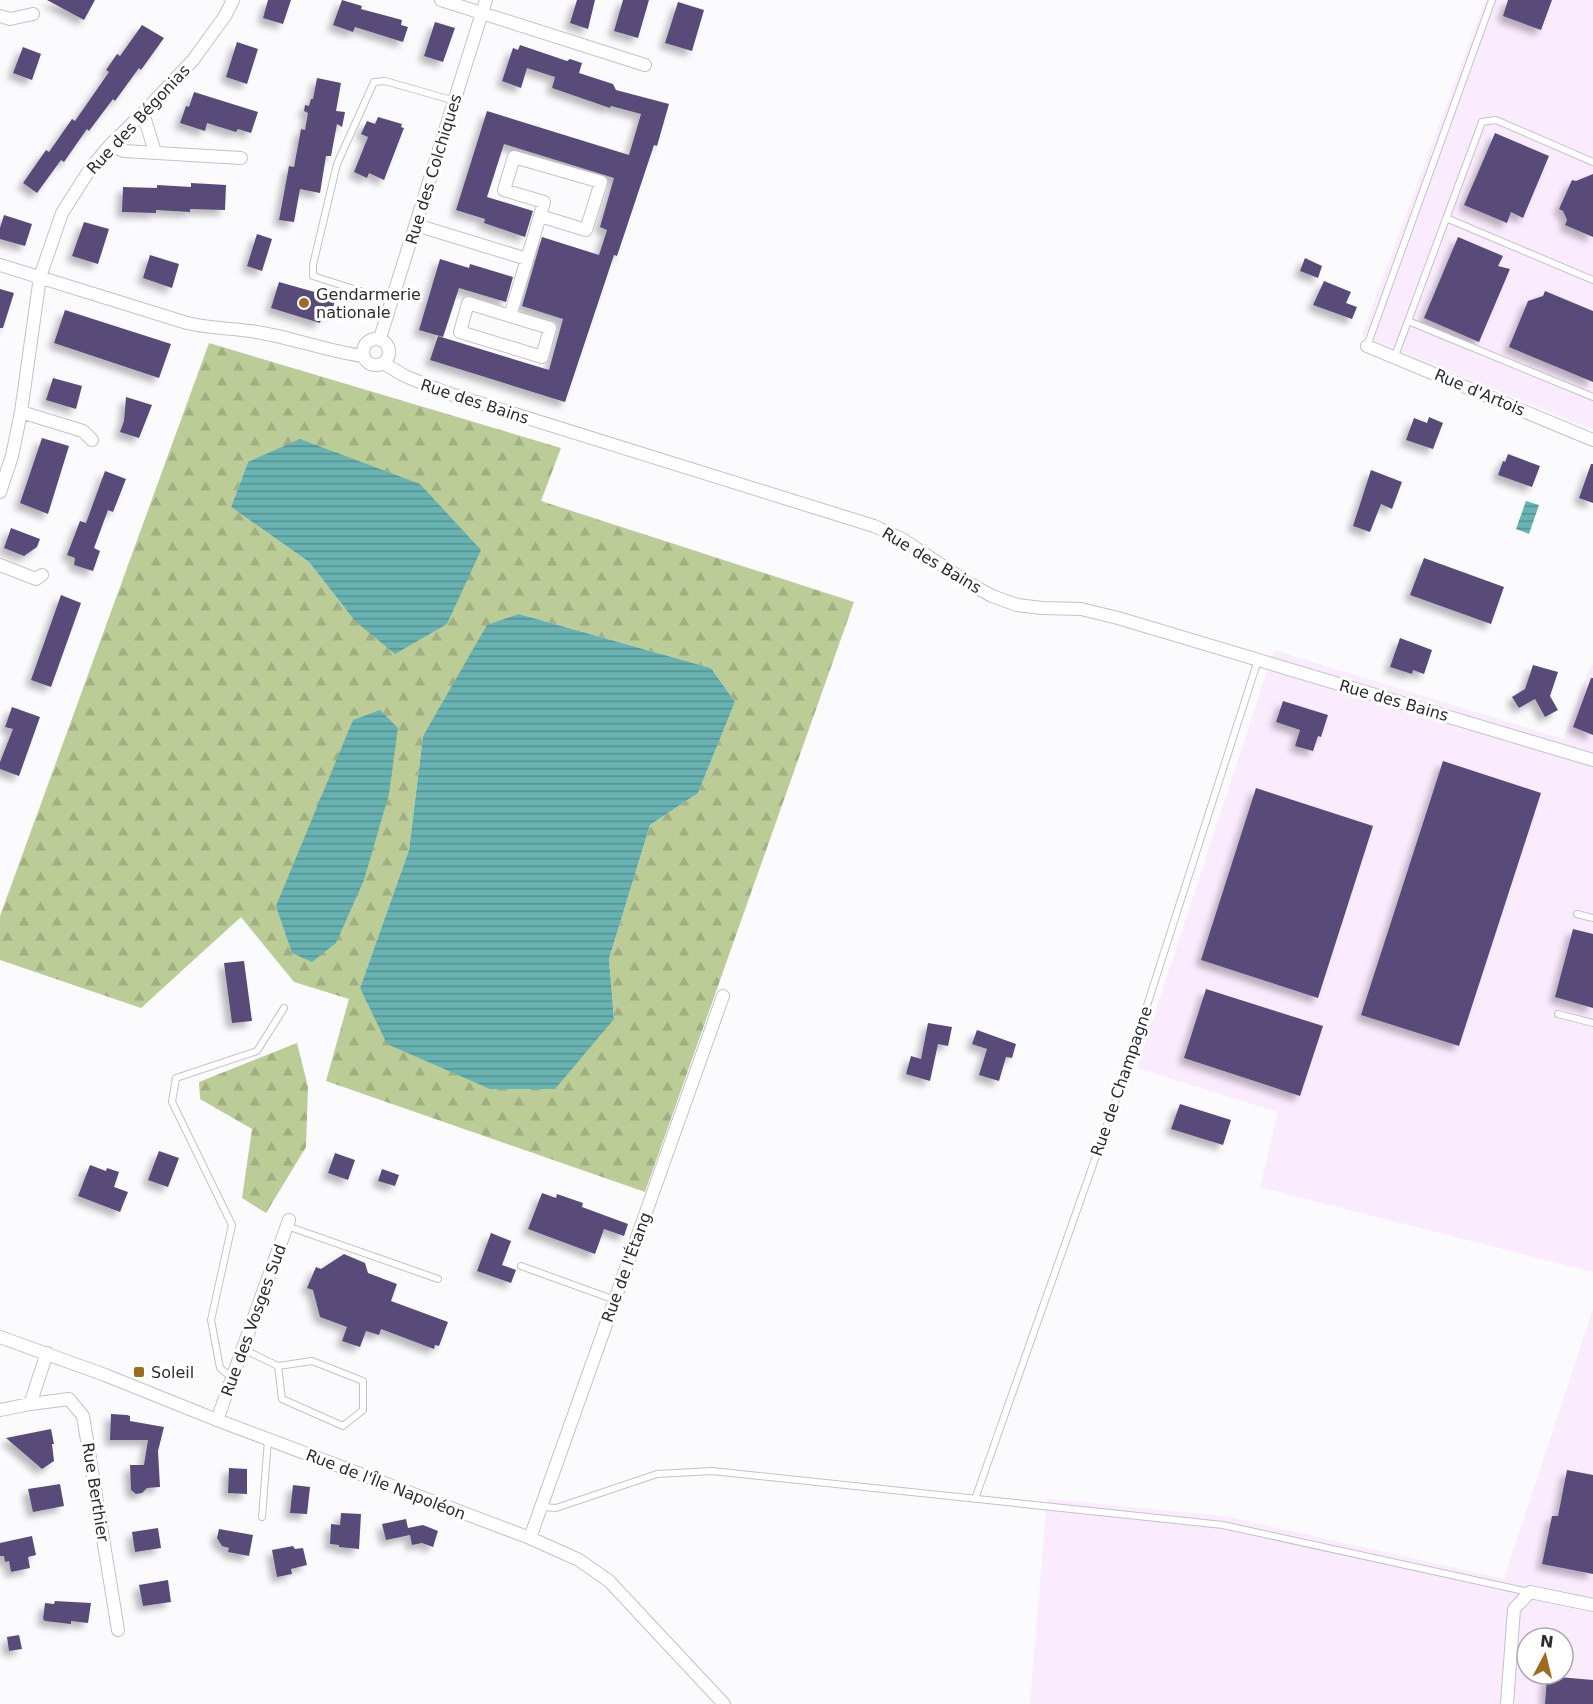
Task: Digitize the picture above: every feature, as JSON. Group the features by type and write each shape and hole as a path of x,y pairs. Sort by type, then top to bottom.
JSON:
{"street":[{"name":"Rue des Bégonias","path":"0,492 12,456 21,412 40,277 62,213 90,169 110,145 193,60 225,16 233,0"},
{"path":"441,0 645,65"},
{"name":"Rue des Colchiques","path":"380,338 486,0"},
{"path":"0,16 10,19 33,14"},
{"path":"143,113 155,152"},
{"path":"110,145 124,151 242,158"},
{"path":"510,316 544,202 504,190 514,156 601,182 586,230 540,216"},
{"path":"416,225 527,259"},
{"path":"0,265 187,323 263,333 334,352 363,356"},
{"path":"468,303 510,316 550,328 542,357 460,332 468,303"},
{"path":"380,338 388,347 389,353 383,363 369,364 363,356 363,350 368,342 380,338"},
{"name":"Rue d'Artois","path":"1367,346 1593,440"},
{"name":"Rue des Bains","path":"383,363 413,380 444,392 874,526 902,538 970,584 1000,599 1034,607 1081,609 1118,618 1593,760"},
{"path":"21,412 83,432 92,441"},
{"path":"0,565 36,579 42,575"},
{"name":"Rue de l'Étang","path":"530,1538 723,996"},
{"name":"Rue des Vosges Sud","path":"216,1420 288,1223"},
{"name":"Rue de l'Île Napoléon","path":"0,1337 530,1538 579,1560 609,1581 724,1704"},
{"path":"30,1404 47,1353"},
{"name":"Rue Berthier","path":"0,1410 69,1399 83,1416 118,1630"},
{"path":"1507,1704 1514,1609 1530,1592 1593,1605"}],"lane":[{"path":"1367,346 1492,0"},
{"path":"392,302 313,276 313,265 338,164 374,82 385,81 455,101"},
{"path":"1395,356 1482,122 1496,120 1593,162"},
{"path":"1446,218 1593,280"},
{"path":"1408,321 1593,398"},
{"name":"Rue de Champagne","path":"975,1499 1125,1074 1258,660"},
{"path":"1577,914 1593,918"},
{"path":"232,1378 220,1368 211,1320 232,1225 172,1101 176,1078 258,1050 284,1008"},
{"path":"1558,1014 1593,1023"},
{"path":"288,1223 438,1279"},
{"path":"521,1266 615,1300"},
{"path":"243,1348 278,1366 312,1361 363,1381 363,1410 343,1426 282,1400 278,1366"},
{"path":"262,1517 268,1439"},
{"path":"541,1507 556,1508 657,1474 712,1471 1223,1525 1530,1592"}],"shaded area":[{"path":"1485,0 1593,0 1593,430 1362,335"},
{"path":"1274,650 1563,739 1591,665 1593,665 1593,1272 1260,1187 1278,1112 1137,1068"},
{"path":"1593,1309 1593,1704 1030,1704 1047,1499 1225,1516 1504,1579"}],"green space":[{"path":"209,343 561,448 541,501 854,602 645,1192 326,1081 349,999 294,982 241,917 141,1008 0,960 0,916","holes":["248,462 355,621 309,562 231,507","519,614 711,668 735,702 698,793 650,825 609,959 614,1019 360,988 409,850 423,736"]},
{"path":"297,1043 308,1087 306,1147 266,1213 242,1198 252,1129 200,1099 199,1082"}],"water":[{"path":"300,439 420,484 481,550 447,624 395,654 355,621 309,562 231,507 248,462"},
{"path":"1526,501 1539,505 1529,534 1516,529"},
{"path":"519,614 711,668 735,702 698,793 650,825 609,959 614,1019 555,1089 490,1089 387,1044 360,988 409,850 423,736 487,625"},
{"path":"380,710 398,728 389,794 364,880 336,943 312,962 292,953 276,906 353,720"}],"building":[{"path":"47,0 95,0 84,20"},
{"path":"268,0 291,0 283,24 263,18"},
{"path":"342,0 362,6 361,9 402,20 401,25 408,27 403,42 355,27 353,32 333,25"},
{"path":"577,0 595,0 588,29 570,23"},
{"path":"623,0 649,0 638,38 614,31"},
{"path":"1508,0 1552,0 1541,30 1503,16"},
{"path":"678,2 704,10 692,51 665,43"},
{"path":"435,22 455,28 443,62 424,56"},
{"path":"142,25 164,38 141,70 139,68 89,131 87,129 64,162 61,160 37,193 23,183 72,119 75,121 109,72 106,70 117,54 120,56"},
{"path":"237,42 258,49 247,84 226,77"},
{"path":"520,45 567,61 570,59 582,63 579,73 613,84 616,90 669,104 657,146 654,145 617,256 614,255 565,402 430,360 438,336 549,370 563,319 522,306 542,237 599,255 607,230 600,227 614,178 504,144 487,197 533,211 525,237 484,223 485,219 456,210 487,111 629,155 641,114 611,106 610,108 552,88 555,77 527,68 521,88 502,81 513,48 518,50"},
{"path":"23,47 41,54 32,80 13,73"},
{"path":"317,78 341,83 336,111 345,112 342,127 337,124 331,156 326,156 320,193 300,189 294,222 279,220 289,166 294,167 301,129 305,130 308,113 304,111 305,105 309,106 313,99"},
{"path":"194,92 258,112 251,133 238,129 236,132 207,123 205,131 180,123"},
{"path":"378,117 402,124 401,127 404,128 384,180 369,173 367,178 354,172 368,137 361,134 367,121 375,124"},
{"path":"1495,133 1549,156 1523,218 1511,212 1507,223 1464,205"},
{"path":"1593,174 1593,237 1565,225 1567,220 1563,211 1559,209 1572,180 1576,181"},
{"path":"191,183 226,185 225,210 122,212 123,187 157,188 157,185 191,187"},
{"path":"4,215 32,224 25,246 0,239 0,228"},
{"path":"84,222 109,229 98,264 72,256"},
{"path":"257,234 272,239 262,271 247,266"},
{"path":"1458,237 1503,256 1498,266 1510,269 1479,342 1424,318"},
{"path":"150,255 179,264 172,288 143,278"},
{"path":"1305,258 1322,266 1318,278 1300,271"},
{"path":"440,259 469,268 470,264 513,277 506,302 459,288 443,337 419,330"},
{"path":"1324,281 1351,292 1346,303 1357,307 1352,319 1313,305"},
{"name":"Gendarmerie nationale","path":"279,282 336,298 331,314 323,312 320,323 271,308"},
{"path":"0,289 14,293 3,328 0,328"},
{"path":"1545,291 1593,311 1593,382 1509,347 1528,301 1543,296"},
{"path":"65,310 171,344 159,378 54,343"},
{"path":"53,378 82,386 76,409 46,400"},
{"path":"126,397 152,405 139,438 120,432 124,421"},
{"path":"1429,417 1443,423 1433,449 1406,440 1414,418 1427,423"},
{"path":"42,438 69,446 48,514 20,503"},
{"path":"1508,454 1540,466 1532,487 1498,475"},
{"path":"1591,464 1593,464 1593,503 1579,498"},
{"path":"1371,470 1402,482 1392,509 1381,504 1370,532 1353,526"},
{"path":"105,471 126,479 113,512 108,510 94,548 100,551 93,571 74,565 75,558 67,555 80,521 86,523"},
{"path":"11,528 40,539 37,547 24,556 4,548"},
{"path":"1424,558 1504,587 1491,624 1410,595"},
{"path":"61,595 81,603 51,687 31,680"},
{"path":"1400,638 1432,650 1424,674 1413,670 1412,674 1390,667"},
{"path":"1533,665 1558,672 1550,696 1558,710 1545,717 1535,699 1519,708 1512,697 1525,689"},
{"path":"1591,678 1593,678 1593,735 1573,727"},
{"path":"1283,701 1328,715 1321,737 1318,736 1313,751 1295,746 1300,730 1276,722"},
{"path":"12,707 40,717 19,776 0,769 0,762 13,729 5,727"},
{"path":"1443,761 1541,793 1459,1046 1361,1015"},
{"path":"1256,788 1373,826 1318,998 1201,960"},
{"path":"1573,929 1593,934 1593,1008 1555,997"},
{"path":"244,961 252,1021 232,1023 224,963"},
{"path":"1206,989 1323,1026 1300,1096 1184,1058"},
{"path":"928,1023 952,1027 948,1046 938,1044 930,1081 906,1074 911,1056 921,1059"},
{"path":"977,1030 1016,1044 1012,1058 1006,1057 999,1081 979,1075 987,1049 972,1044"},
{"path":"1180,1104 1231,1120 1223,1145 1171,1129"},
{"path":"159,1151 179,1158 168,1187 148,1180"},
{"path":"335,1153 355,1160 348,1180 328,1173"},
{"path":"90,1165 106,1171 107,1168 119,1172 114,1187 128,1192 120,1212 78,1196"},
{"path":"382,1169 399,1175 395,1186 378,1181"},
{"path":"542,1193 556,1198 557,1194 583,1203 582,1207 628,1224 624,1236 604,1229 595,1254 528,1229"},
{"path":"491,1233 511,1241 502,1265 516,1270 511,1283 477,1271"},
{"path":"344,1254 365,1263 368,1273 397,1284 391,1301 448,1322 439,1346 435,1345 434,1349 381,1329 379,1335 366,1331 360,1347 342,1341 347,1327 320,1317 313,1290 307,1288 316,1267 321,1269"},
{"path":"111,1414 127,1415 130,1416 130,1421 164,1427 158,1451 160,1487 147,1488 142,1493 136,1494 131,1490 130,1465 144,1465 148,1440 110,1440"},
{"path":"51,1429 54,1461 42,1469 6,1438"},
{"path":"229,1468 247,1469 247,1494 228,1493"},
{"path":"1567,1470 1593,1475 1593,1574 1542,1564 1552,1516 1558,1516"},
{"path":"60,1484 64,1506 33,1512 28,1489"},
{"path":"293,1485 310,1487 307,1514 290,1513"},
{"path":"341,1513 361,1514 359,1549 330,1544 331,1524 340,1525"},
{"path":"406,1519 408,1528 423,1525 438,1531 433,1547 422,1543 412,1545 410,1535 386,1540 382,1524"},
{"path":"158,1528 161,1548 135,1552 132,1532"},
{"path":"219,1529 253,1535 249,1556 228,1552 229,1548 222,1546 217,1538"},
{"path":"32,1536 36,1555 28,1557 30,1568 11,1572 9,1561 5,1562 4,1556 0,1556 0,1543"},
{"path":"293,1546 295,1549 303,1548 307,1565 291,1569 292,1574 277,1577 272,1550"},
{"path":"168,1580 171,1602 143,1606 139,1585"},
{"path":"55,1601 91,1603 88,1623 45,1621 43,1619 45,1603 54,1604"},
{"path":"19,1635 22,1649 9,1651 7,1637"},
{"path":"1575,1678 1593,1680 1593,1704 1545,1704 1546,1686 1575,1686"}],"place":[{"name":"Gendarmerie nationale","path":"304,303"},
{"name":"Soleil","path":"139,1372"}]}
